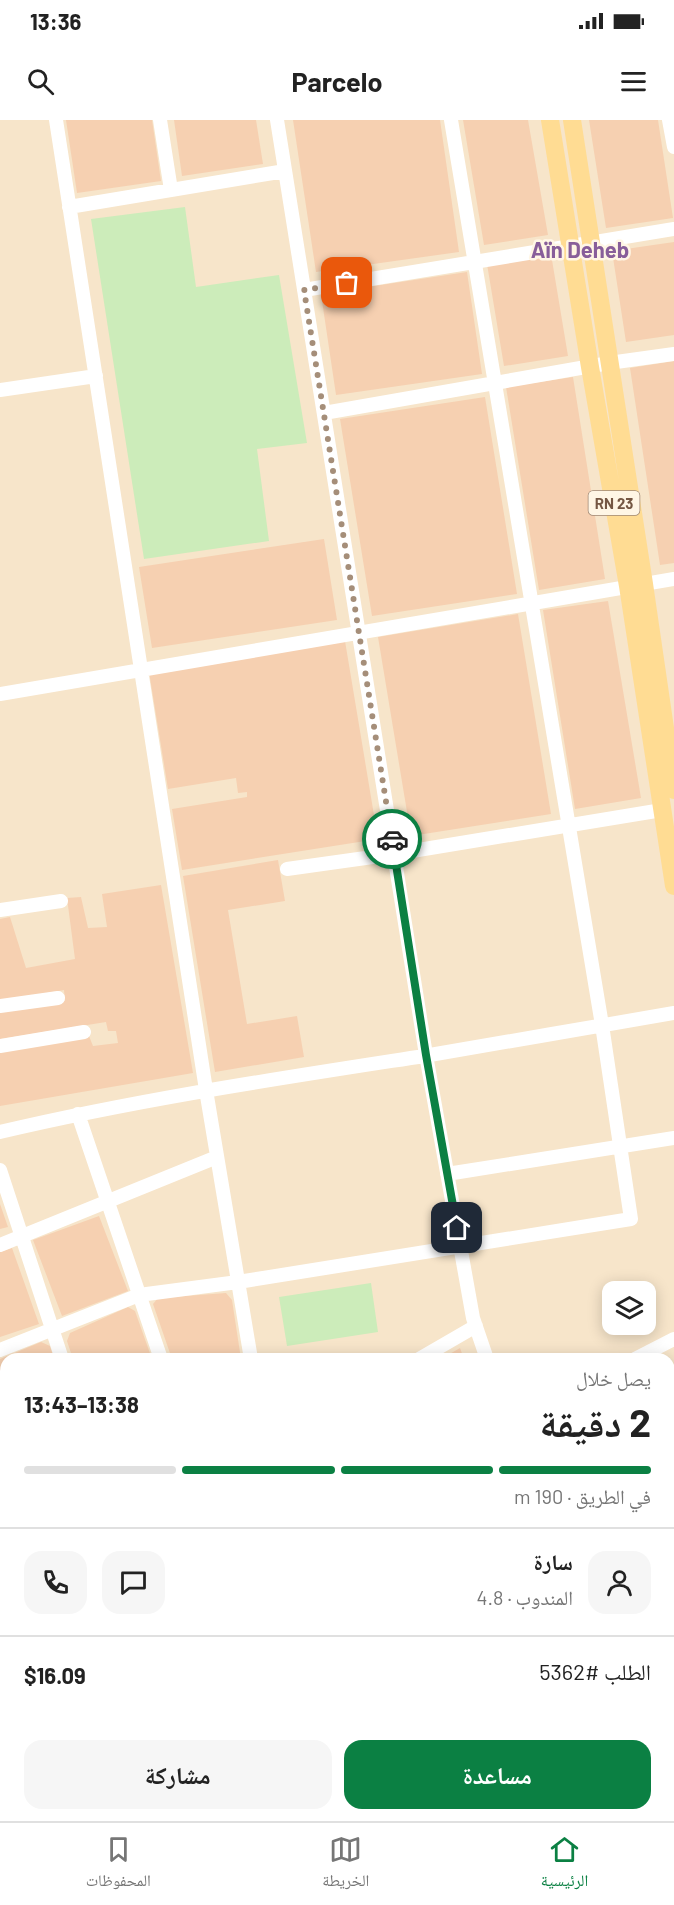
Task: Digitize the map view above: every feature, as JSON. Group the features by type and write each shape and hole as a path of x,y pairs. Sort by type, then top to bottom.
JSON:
{"main road":[{"name":"RN 23","path":"550,120 590,367 636,585 674,790"},
{"name":"RN 23","path":"572,120 609,363 662,810 674,886"}],"street":[{"path":"56,120 206,1090 249,1353"},
{"path":"160,120 171,190"},
{"path":"277,120 426,1055 476,1326 486,1353"},
{"path":"0,1350 139,1295 238,1282 631,1219 602,1025 451,120"},
{"path":"669,120 674,147"},
{"path":"69,207 285,171"},
{"path":"304,290 674,229"},
{"path":"324,414 609,363 674,354"},
{"path":"0,390 96,376"},
{"path":"0,694 674,579"},
{"path":"287,869 394,854 662,810"},
{"path":"0,910 61,901"},
{"path":"0,1006 57,998"},
{"path":"0,1132 78,1114 206,1090 674,1013"},
{"path":"0,1046 84,1032"},
{"path":"78,1114 159,1353"},
{"path":"447,1174 674,1138"},
{"path":"0,1245 217,1157"},
{"path":"0,1170 60,1353"},
{"path":"429,1353 476,1326"},
{"path":"647,1353 674,1339"}],"shaded area":[{"path":"0,120 674,120 674,1353 0,1353"}],"green space":[{"path":"185,207 196,287 279,275 307,443 257,449 269,541 144,559 91,219"},
{"path":"371,1283 378,1332 287,1346 279,1297"}],"building":[{"path":"66,120 152,120 161,181 77,193"},
{"path":"174,120 256,120 263,164 182,176"},
{"path":"293,120 440,120 459,252 316,272"},
{"path":"463,120 528,120 548,235 484,245"},
{"path":"589,120 658,120 673,218 606,228"},
{"path":"674,242 674,335 626,342 612,251"},
{"path":"551,254 568,356 504,366 487,264"},
{"path":"467,272 482,374 336,395 321,294"},
{"path":"674,361 674,563 660,565 630,368"},
{"path":"573,377 605,579 539,590 506,387"},
{"path":"485,397 517,594 372,616 340,419"},
{"path":"324,539 337,620 152,648 139,567"},
{"path":"608,601 641,798 575,809 543,610"},
{"path":"518,614 551,814 411,836 378,637"},
{"path":"345,641 378,839 182,870 172,809 247,797 247,792 238,793 236,778 168,789 149,672"},
{"path":"278,860 285,901 228,910 247,1024 297,1016 304,1057 215,1072 183,876"},
{"path":"161,885 193,1073 0,1106 0,1051 89,1036 93,1046 118,1043 116,1031 108,1031 106,1022 0,1039 0,1012 65,1001 64,990 0,1001 0,919 10,917 26,968 75,959 67,898 81,897 88,928 107,927 102,894"},
{"path":"0,1204 8,1227 0,1229"},
{"path":"99,1216 128,1291 62,1316 33,1240"},
{"path":"12,1248 39,1324 0,1337 0,1252"},
{"path":"226,1293 232,1300 240,1353 170,1353 153,1304 158,1298"},
{"path":"128,1307 135,1311 150,1353 71,1353 67,1341 70,1333"},
{"path":"41,1342 50,1346 52,1353 14,1353"},
{"path":"460,1348 462,1353 451,1353"}],"way so far":[{"path":"347,283 304,290 392,839"}],"district":[{"name":"Aïn Deheb","path":"580,249"}],"route":[{"path":"392,839 426,1055 457,1228"}]}
